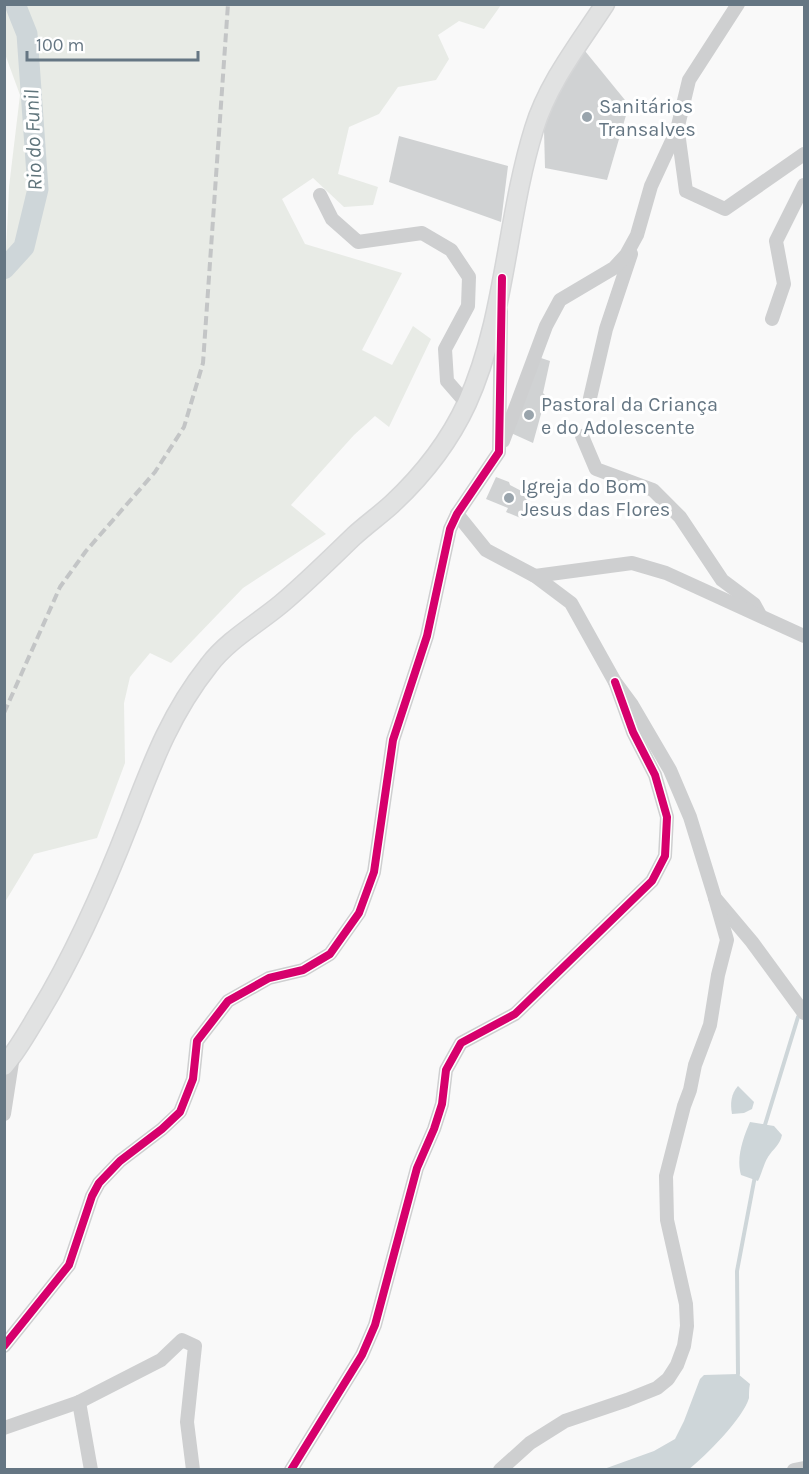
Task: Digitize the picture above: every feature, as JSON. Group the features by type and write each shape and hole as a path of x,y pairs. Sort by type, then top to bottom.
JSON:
{"main road":[{"path":"9,1061 52,992 83,934 157,748 194,686 215,658 232,642 292,595 358,532 393,503 446,441 467,404 485,353 524,165 535,126 563,67 605,4"}],"street":[{"path":"590,398 606,329 651,186 677,130 688,80 738,4"},
{"path":"677,130 686,191 725,209 804,154"},
{"path":"772,319 784,284 776,241 804,185"},
{"path":"320,195 332,219 358,242 422,233 451,250 469,277 468,306 445,349 447,381 467,404"},
{"path":"4,1346 69,1265 92,1196 99,1183 120,1161 180,1112 193,1079 197,1041 228,1001 269,978 303,970 330,954 359,913 374,873 393,740 427,636 450,529 457,514 500,452 546,326 560,300 614,268 626,255 637,235"},
{"path":"500,452 502,278"},
{"path":"582,436 596,469 653,490 680,517 722,580 754,604 760,615"},
{"path":"457,514 486,550 535,576 571,603 615,682 632,705 670,770 690,817 727,940 718,975 710,1024 694,1065 690,1090 666,1176 667,1220 686,1304 687,1326 684,1346 677,1365 668,1379 657,1388 565,1421 517,1453 500,1470"},
{"path":"535,576 632,563 666,573 804,636"},
{"path":"291,1470 362,1355 375,1325 417,1168 442,1104 446,1070 461,1044 515,1014 652,881 664,856 667,817 655,775 633,732 615,682"},
{"path":"715,898 752,942 804,1013"},
{"path":"4,1114 9,1061"},
{"path":"4,1428 79,1402 161,1360 182,1340 195,1346 187,1422 193,1470"},
{"path":"79,1402 91,1470"},
{"path":"794,1470 804,1468"}],"shaded area":[{"path":"5,4 501,5 484,29 459,21 438,35 449,59 436,80 398,87 379,114 349,127 338,174 378,187 373,205 344,207 313,178 282,199 305,244 402,273 362,350 392,365 413,326 431,339 389,427 375,416 354,435 291,505 326,534 243,588 171,663 150,653 130,677 124,703 125,763 97,838 34,854 5,902 4,296 9,187 20,95 5,54"},
{"path":"738,1086 754,1102 752,1109 744,1113 732,1114 732,1099"},
{"path":"750,1122 774,1126 782,1135 767,1159 758,1181 741,1175 739,1162"},
{"path":"738,1374 750,1384 746,1406 723,1436 689,1469 604,1469 654,1451 675,1439 700,1379 704,1375"}],"building":[{"name":"Sanitários Transalves","path":"585,51 629,105 607,180 545,168 544,130 559,88"},
{"path":"399,136 508,166 501,222 389,182"},
{"name":"Pastoral da Criança e do Adolescente","path":"538,357 550,361 543,393 546,396 533,443 511,433"},
{"name":"Igreja do Bom Jesus das Flores","path":"496,477 509,482 510,485 531,496 523,519 506,512 508,508 486,499"}],"waterway":[{"name":"Rio do Funil","path":"4,269 24,247 38,189 27,34 15,4"},
{"path":"764,1128 798,1017 802,1013"},
{"path":"738,1374 737,1271 755,1176"}],"railway":[{"path":"4,713 60,587 86,551 155,472 184,427 203,363 228,4"}],"cycle path":[{"path":"4,1346 69,1265 92,1196 99,1183 120,1161 180,1112 193,1079 197,1041 228,1001 269,978 303,970 330,954 359,913 374,872 393,740 427,636 450,529 457,514 499,452 502,278"},
{"path":"291,1470 362,1355 375,1325 417,1168 442,1104 446,1070 461,1043 515,1014 652,881 665,856 667,817 655,775 633,732 615,682"}],"place":[{"name":"Sanitários Transalves","path":"587,117"},
{"name":"Pastoral da Criança e do Adolescente","path":"529,415"},
{"name":"Igreja do Bom Jesus das Flores","path":"509,498"}]}
